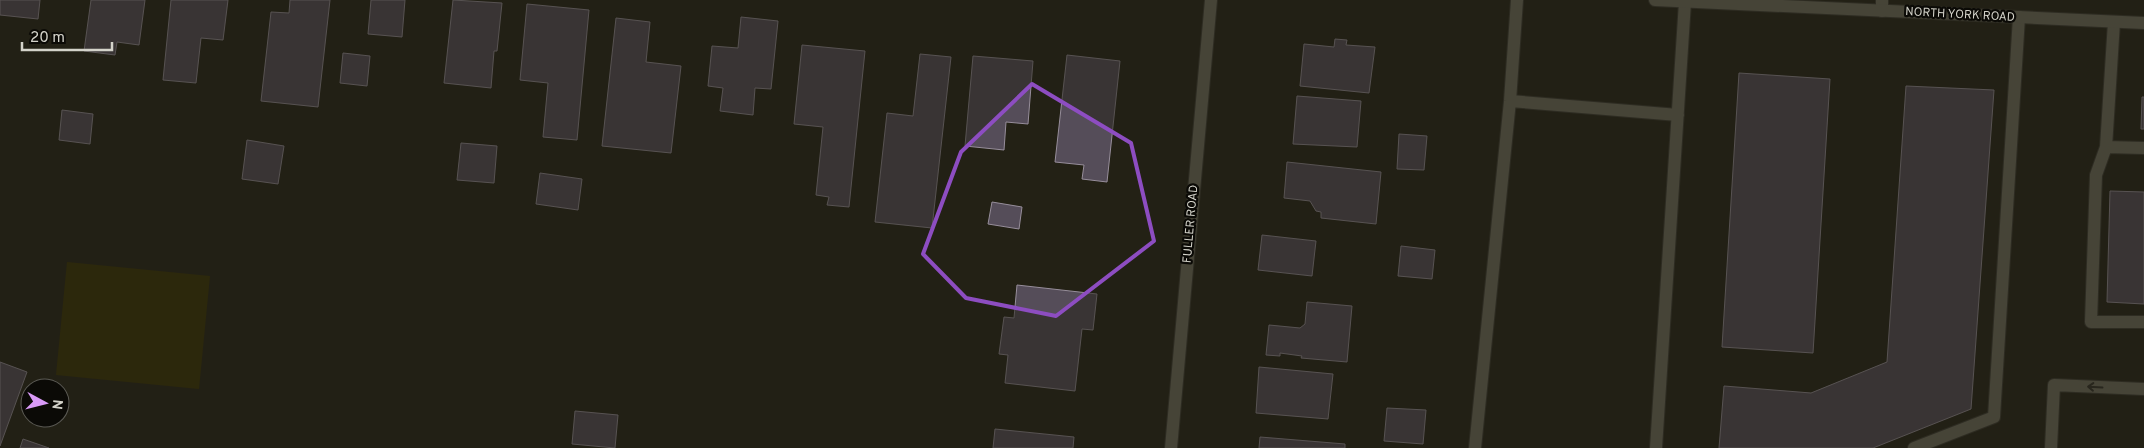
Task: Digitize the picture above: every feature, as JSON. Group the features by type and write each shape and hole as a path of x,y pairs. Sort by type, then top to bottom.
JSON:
{"main road":[{"name":"FULLER ROAD","path":"1171,448 1211,0"},
{"path":"1475,448 1510,100 1517,0"},
{"name":"NORTH YORK ROAD","path":"1655,0 1882,5 2019,18 2144,23"},
{"path":"1656,448 1685,2"},
{"path":"1914,448 1994,417 2019,18"},
{"path":"2114,22 2106,148 2096,175 2091,322 2144,322"},
{"path":"1510,100 1678,115"},
{"path":"2106,148 2144,148"},
{"path":"2051,448 2054,385 2144,389"}],"highlighted area":[{"path":"1032,84 1131,143 1154,241 1056,316 966,298 923,254 961,152"}],"shaded area":[{"path":"67,262 210,276 199,389 56,375"}],"building":[{"path":"0,0 40,0 38,19 0,15"},
{"path":"91,0 145,0 139,45 117,42 115,55 84,51"},
{"path":"171,0 228,0 223,40 201,38 196,83 163,80"},
{"path":"290,0 330,0 318,107 261,101 271,12 289,13"},
{"path":"371,0 405,0 402,37 368,34"},
{"path":"453,0 502,3 497,51 494,51 491,88 444,83"},
{"path":"527,4 589,10 577,140 543,137 548,83 520,80"},
{"path":"741,17 778,21 771,89 755,88 753,115 720,111 723,88 708,86 712,46 738,48"},
{"path":"616,18 650,22 646,62 681,66 671,153 602,146"},
{"path":"1335,39 1347,40 1346,45 1375,47 1369,93 1300,86 1304,44 1334,47"},
{"path":"802,45 865,51 849,207 827,205 829,197 816,195 823,127 794,124"},
{"path":"343,53 370,56 367,86 340,83"},
{"path":"920,54 951,57 932,228 875,222 887,113 913,116"},
{"path":"1067,55 1120,61 1107,182 1082,179 1084,165 1055,162"},
{"path":"973,56 1033,61 1028,124 1006,122 1004,150 965,146"},
{"path":"1739,73 1830,79 1813,353 1722,347"},
{"path":"1906,86 1994,90 1971,409 1873,448 1719,448 1724,386 1811,393 1887,362"},
{"path":"1297,96 1361,101 1357,147 1293,144"},
{"path":"2142,97 2144,97 2144,129 2141,129"},
{"path":"62,110 93,114 90,144 59,140"},
{"path":"1399,134 1427,136 1424,170 1397,169"},
{"path":"247,140 284,146 278,184 242,179"},
{"path":"461,143 497,146 494,183 457,180"},
{"path":"1287,162 1381,172 1376,224 1321,218 1321,212 1316,211 1310,201 1284,198"},
{"path":"540,173 582,179 578,210 536,204"},
{"path":"2110,191 2144,192 2144,304 2107,302"},
{"path":"992,202 1022,207 1019,229 988,224"},
{"path":"1262,235 1316,241 1312,276 1258,270"},
{"path":"1401,246 1435,250 1432,279 1398,276"},
{"path":"1017,285 1097,294 1093,330 1082,329 1075,391 1005,383 1008,355 999,354 1004,317 1014,318"},
{"path":"1307,302 1352,306 1347,362 1301,358 1302,356 1280,353 1280,356 1266,355 1269,325 1300,328 1305,324"},
{"path":"0,362 27,372 25,378 20,378 20,391 0,446"},
{"path":"1259,367 1333,374 1328,419 1256,413"},
{"path":"1387,408 1426,410 1423,444 1384,441"},
{"path":"575,411 618,415 615,448 572,444"},
{"path":"995,429 1074,437 1073,448 993,448"},
{"path":"1260,437 1345,444 1345,448 1259,448"},
{"path":"23,439 49,448 20,448"}]}
